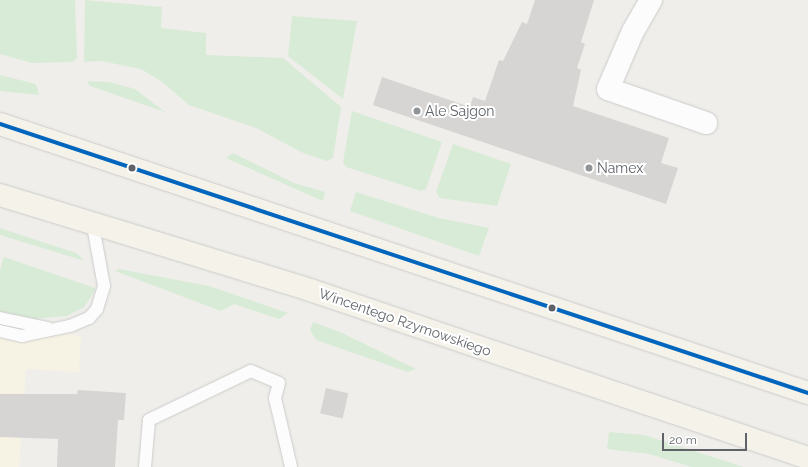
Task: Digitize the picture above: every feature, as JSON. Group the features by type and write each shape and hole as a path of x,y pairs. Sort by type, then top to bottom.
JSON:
{"main road":[{"path":"0,124 808,393"},
{"name":"Wincentego Rzymowskiego","path":"0,195 93,226 310,290 808,458"}],"street":[{"path":"651,0 632,31 608,89 706,123"}],"lane":[{"path":"0,331 22,336 81,323 101,302 104,286 93,226"},
{"path":"0,318 56,329"},
{"path":"145,467 149,420 251,371 279,383 275,398 291,467"}],"shaded area":[{"path":"0,309 81,337 79,372 26,369 19,467 0,467"}],"green space":[{"path":"0,0 75,0 77,58 73,62 32,63 0,54"},
{"path":"85,0 162,7 161,28 206,33 206,55 283,58 341,107 333,158 327,161 303,153 256,128 189,105 161,81 141,69 101,61 84,62"},
{"path":"292,16 357,21 343,99 288,56"},
{"path":"0,75 36,84 39,95 0,91"},
{"path":"87,81 109,82 135,89 165,112 90,86"},
{"path":"352,111 442,142 426,189 421,191 346,167 343,162"},
{"path":"453,144 511,164 497,206 440,198 436,192"},
{"path":"233,153 294,183 325,192 323,201 226,158"},
{"path":"356,192 439,218 489,228 479,256 350,211"},
{"path":"0,228 76,253 85,261 0,235"},
{"path":"4,257 95,288 94,292 84,307 67,316 32,319 0,312 0,270"},
{"path":"119,269 209,286 288,313 279,319 234,304 221,311 115,271"},
{"path":"313,322 340,332 416,369 408,372 316,340 310,330"},
{"path":"609,432 644,435 744,467 692,467 649,454 607,449"}],"building":[{"path":"535,0 594,0 581,42 585,44 577,68 581,70 573,106 669,138 661,163 678,168 666,204 373,105 382,77 470,107 473,97 485,101 499,60 503,61 522,22 527,24"},
{"path":"326,388 348,393 343,419 320,413"},
{"path":"78,390 126,393 124,420 118,420 115,467 57,467 58,439 0,437 0,394 77,394"}],"transit line":[{"path":"0,124 808,393"}],"place":[{"name":"Ale Sajgon","path":"417,111"},
{"name":"Namex","path":"589,168"}]}
